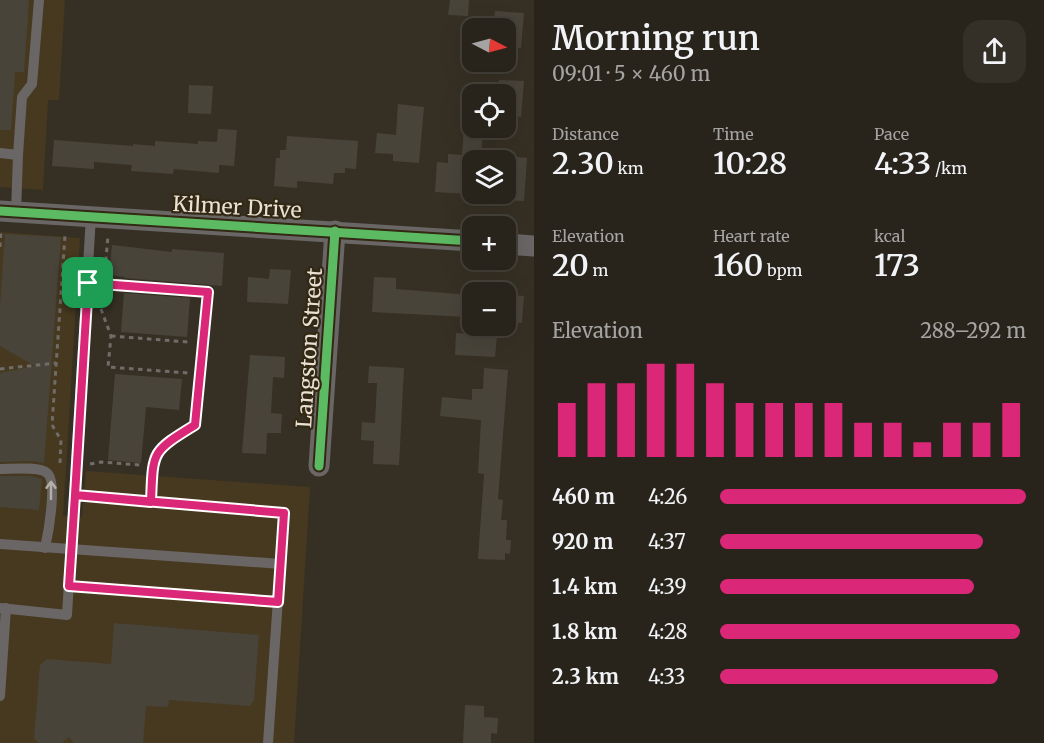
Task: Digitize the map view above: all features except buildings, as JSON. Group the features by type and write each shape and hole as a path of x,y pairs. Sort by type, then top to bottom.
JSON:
{"street":[{"name":"Kilmer Drive","path":"6,218 91,216 462,240"},
{"name":"Langston Street","path":"319,466 335,231"},
{"path":"516,245 534,246"}],"lane":[{"path":"6,218 18,155 22,97 32,84 39,0"},
{"path":"0,153 18,155"},
{"path":"0,696 3,608 66,615 72,550 91,216"},
{"path":"88,283 208,292 195,425 165,444 156,454 152,465 151,502"},
{"path":"0,469 37,470 48,473 51,478 49,533 45,548"},
{"path":"75,495 284,513 268,743"},
{"path":"0,544 281,564"},
{"path":"69,586 278,602"}],"path":[{"path":"0,246 6,218"},
{"path":"60,463 61,440 52,425 65,234"},
{"path":"104,274 108,236"},
{"path":"101,302 101,312 111,336 108,367 191,374"},
{"path":"111,336 194,343"},
{"path":"0,369 56,363"},
{"path":"85,464 101,462 146,465"}],"shaded area":[{"path":"0,0 65,0 59,100 48,100 43,190 0,187"},
{"path":"0,232 80,238 63,516 82,517 86,471 310,487 294,743 0,743"}],"cycle path":[{"path":"0,211 462,240"},
{"path":"319,466 335,231"}],"route":[{"path":"88,283 75,495 151,502 284,513 278,602 69,586 75,495 151,502 152,465 156,454 165,444 195,425 208,292 88,283"}]}
